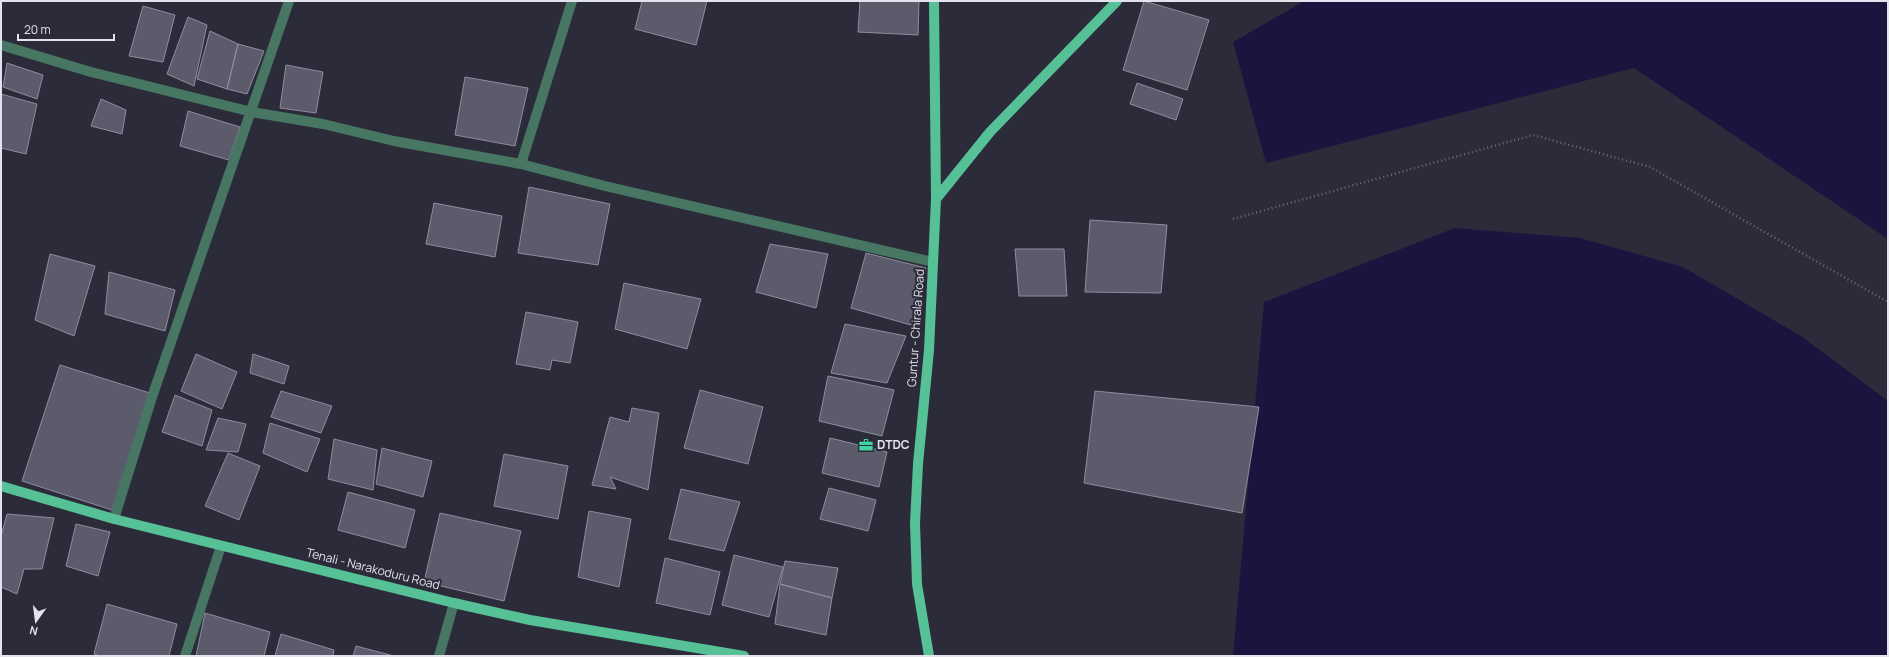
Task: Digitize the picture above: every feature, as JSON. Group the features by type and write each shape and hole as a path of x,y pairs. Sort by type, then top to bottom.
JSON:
{"main road":[{"name":"Guntur - Chirala Road","path":"930,656 917,584 915,523 918,464 929,350 936,199 934,1"},
{"path":"936,199 990,132 1109,5 1117,1"},
{"name":"Tenali - Narakoduru Road","path":"1,486 114,519 454,603 530,620 744,656"}],"street":[{"path":"114,519 153,394 252,112 289,1"},
{"path":"521,164 572,1"},
{"path":"1,45 91,72 252,112 324,124 394,141 521,164 612,187 933,262"},
{"path":"185,656 221,546"},
{"path":"439,656 454,603"}],"path":[{"path":"1233,219 1534,134 1650,167 1888,302"}],"shaded area":[{"path":"1304,1 1888,1 1888,239 1634,68 1266,163 1233,42"},
{"path":"1455,228 1580,238 1683,267 1801,336 1888,401 1888,656 1233,656 1264,302"}],"building":[{"path":"642,1 707,1 696,45 635,29"},
{"path":"860,1 919,1 918,35 858,32"},
{"path":"1144,1 1209,20 1187,90 1123,70"},
{"path":"143,6 175,15 163,62 129,56"},
{"path":"188,17 207,25 194,86 167,74"},
{"path":"210,31 238,44 227,89 197,79"},
{"path":"238,44 264,51 247,94 227,89"},
{"path":"7,63 43,75 37,99 3,87"},
{"path":"286,65 323,72 316,113 280,108"},
{"path":"465,77 528,88 515,146 455,135"},
{"path":"1137,83 1183,99 1176,120 1130,104"},
{"path":"1,94 37,104 26,154 1,148"},
{"path":"101,99 126,110 122,134 91,126"},
{"path":"188,111 240,127 229,160 180,146"},
{"path":"529,187 610,204 598,265 518,253"},
{"path":"434,203 502,216 495,257 426,244"},
{"path":"1090,220 1167,225 1161,293 1085,292"},
{"path":"770,244 828,254 816,308 756,292"},
{"path":"1015,249 1064,249 1067,296 1019,296"},
{"path":"866,253 926,268 911,325 851,308"},
{"path":"50,254 95,266 74,336 35,320"},
{"path":"109,272 175,290 165,331 105,314"},
{"path":"624,283 701,299 687,349 615,329"},
{"path":"526,312 578,322 570,363 552,360 550,370 516,364"},
{"path":"845,324 906,336 887,383 831,373"},
{"path":"196,354 237,372 222,409 181,391"},
{"path":"253,354 289,366 284,384 250,373"},
{"path":"60,365 153,394 115,511 22,481"},
{"path":"828,376 894,390 882,436 819,421"},
{"path":"700,390 763,407 748,464 684,448"},
{"path":"281,391 332,406 321,433 271,417"},
{"path":"1095,391 1259,407 1242,513 1084,483"},
{"path":"175,395 212,410 202,446 162,432"},
{"path":"632,408 659,413 648,490 610,477 616,489 592,485 610,417 629,422"},
{"path":"218,418 246,424 238,452 206,450"},
{"path":"270,423 320,439 307,472 263,453"},
{"path":"830,438 887,452 879,487 822,473"},
{"path":"334,439 377,450 373,490 328,479"},
{"path":"382,448 432,461 423,497 376,484"},
{"path":"228,453 260,466 239,520 205,506"},
{"path":"504,454 568,466 558,519 494,506"},
{"path":"829,488 876,500 868,531 820,519"},
{"path":"681,489 740,502 724,551 669,539"},
{"path":"348,492 415,510 405,548 338,530"},
{"path":"589,511 631,519 619,587 578,577"},
{"path":"440,513 521,531 504,601 424,582"},
{"path":"7,514 54,518 42,569 24,569 17,594 1,587 1,536"},
{"path":"76,524 110,532 98,576 66,566"},
{"path":"734,555 783,567 769,617 722,605"},
{"path":"665,558 720,572 710,615 656,603"},
{"path":"785,561 838,568 832,598 780,584"},
{"path":"780,584 832,598 826,635 775,624"},
{"path":"107,604 177,624 169,656 101,656 94,654"},
{"path":"205,613 270,632 264,656 196,656"},
{"path":"281,634 334,650 333,656 275,656"},
{"path":"356,646 394,656 353,656"}],"place":[{"name":"DTDC","path":"866,445"}]}
